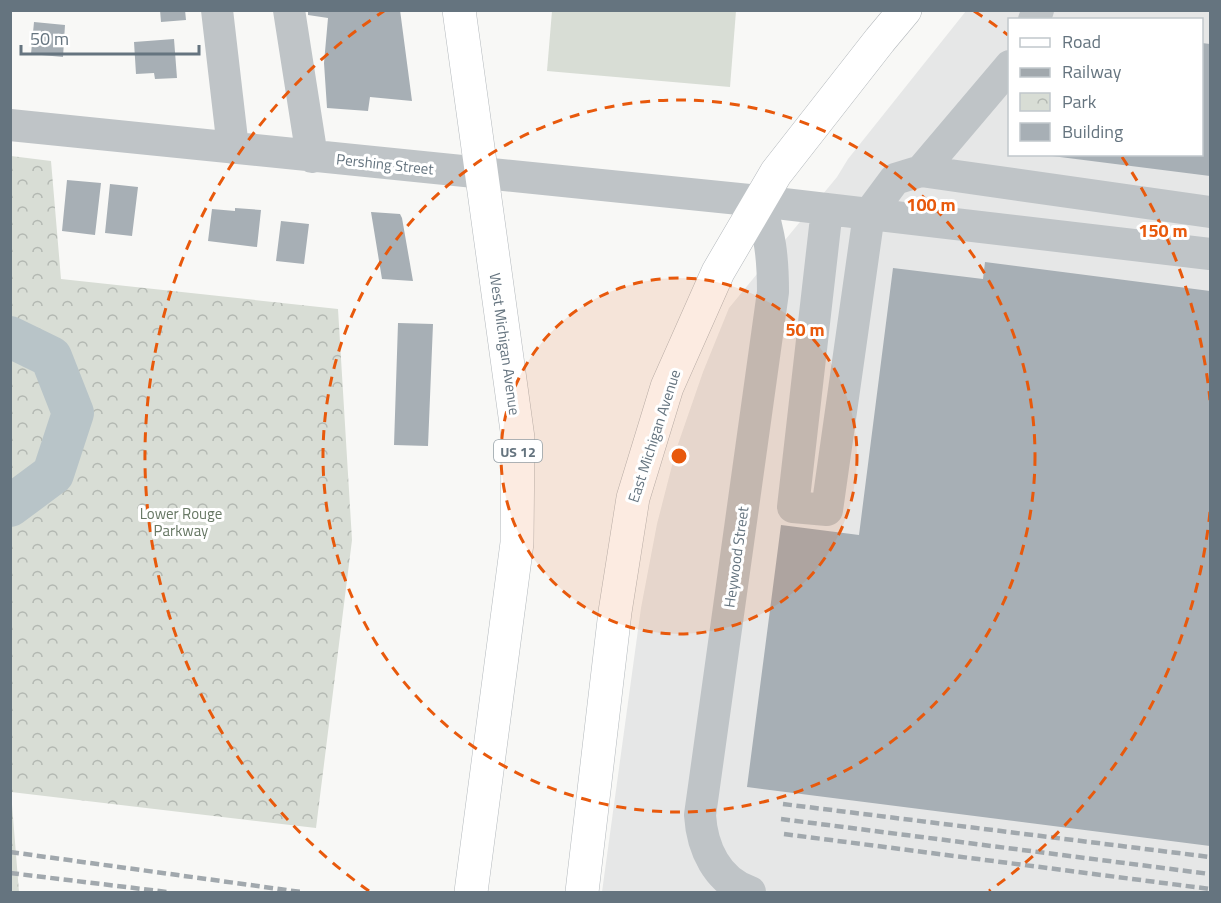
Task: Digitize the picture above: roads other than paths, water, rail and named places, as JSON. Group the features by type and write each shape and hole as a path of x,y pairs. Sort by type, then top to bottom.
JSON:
{"main road":[{"name":"West Michigan Avenue","path":"459,10 518,438 517,543 471,892"},
{"name":"East Michigan Avenue","path":"582,892 615,612 633,498 667,387 717,272 776,173 905,10"}],"street":[{"path":"217,10 233,148"},
{"path":"289,10 312,157"},
{"path":"921,171 1008,68"},
{"name":"Pershing Street","path":"10,124 312,157 759,201 1210,254"},
{"path":"827,209 793,507 828,510 869,214 895,179 921,171 1210,212"},
{"name":"Heywood Street","path":"750,892 742,890 715,866 701,832 700,815 773,292 770,235 759,201"}],"waterway":[{"path":"10,337 51,357 73,413 53,474 10,506"}],"railway":[{"path":"783,804 1210,857"},
{"path":"781,819 1210,874"},
{"path":"784,834 1210,889"},
{"path":"10,852 301,892"},
{"path":"10,873 167,892"}],"park label":[{"name":"Lower Rouge Parkway","path":"181,522"}]}
